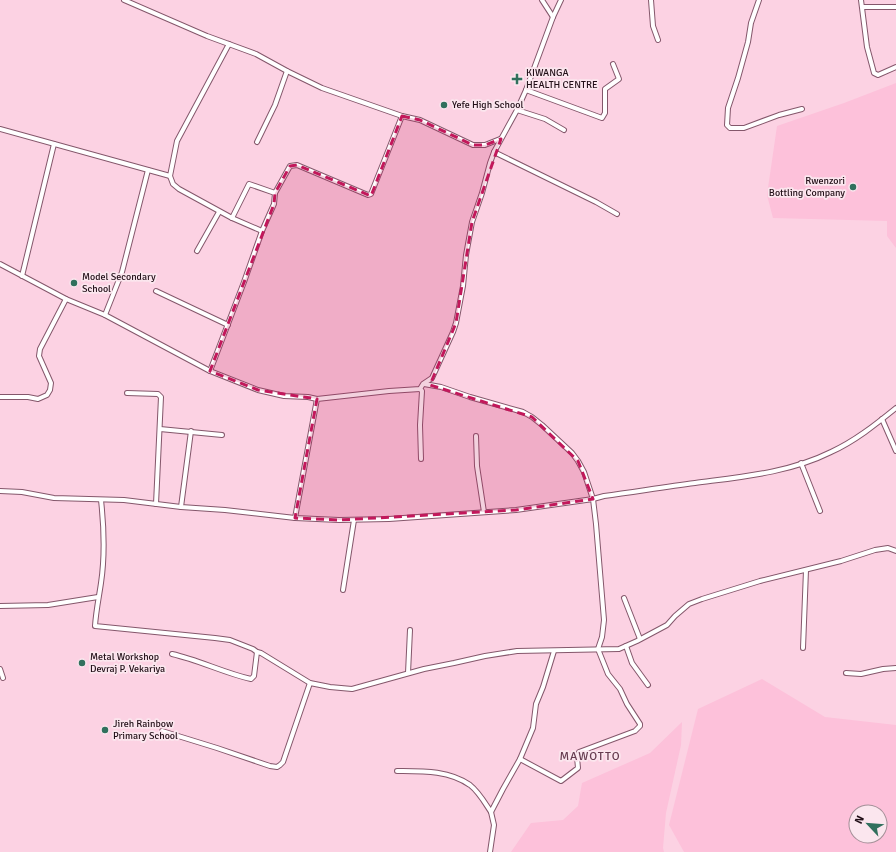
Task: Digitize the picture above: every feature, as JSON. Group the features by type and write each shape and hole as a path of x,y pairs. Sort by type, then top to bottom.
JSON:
{"street":[{"path":"124,0 256,54 322,88 402,116 420,120 473,145 485,145 501,139"},
{"path":"542,0 553,17"},
{"path":"0,264 66,299 104,315 210,371 258,390 284,396 317,399 420,389 432,378 456,323 472,222 494,152 526,90 553,17 561,0"},
{"path":"651,0 653,26 658,40"},
{"path":"759,0 751,23 748,42 728,108 727,125 730,128 744,128 779,114 802,109"},
{"path":"862,0 867,47 874,73 878,75 896,67"},
{"path":"863,7 896,8"},
{"path":"230,44 176,142 170,176 173,184 179,189 219,212 262,231"},
{"path":"526,90 602,118 605,113 606,89 619,79 613,64"},
{"path":"257,142 275,105 287,71"},
{"path":"517,110 545,119 564,130"},
{"path":"210,371 262,231 274,204 275,193 290,166 297,165 368,195 371,194 402,116"},
{"path":"0,129 170,176"},
{"path":"22,276 54,144"},
{"path":"494,152 596,202 617,214"},
{"path":"104,315 122,272 148,170"},
{"path":"232,218 248,185 250,184 275,193"},
{"path":"197,251 219,212"},
{"path":"156,291 228,325"},
{"path":"0,397 28,397 38,399 46,395 50,390 51,383 39,356 40,349 66,299"},
{"path":"424,384 441,387 470,397 514,409 532,417 562,443 578,461 593,499 604,620 602,637 598,650 608,674 620,689 627,704 640,724 638,729 622,737 579,752 577,757 578,768 561,781 520,759"},
{"path":"420,389 422,391 420,425 421,459"},
{"path":"127,393 155,393 160,395 161,398 156,504"},
{"path":"295,518 317,399"},
{"path":"0,491 22,492 54,498 124,500 181,507 232,510 295,518 354,520 389,519 516,510 581,499 593,499 604,496 743,477 801,463 830,453 845,445 862,435 896,408"},
{"path":"882,419 896,451"},
{"path":"160,429 222,435"},
{"path":"181,507 191,431"},
{"path":"476,436 477,466 484,512"},
{"path":"801,463 820,511"},
{"path":"101,500 104,551 95,626 230,640 261,653 310,683 352,689 369,686 408,673 485,656 517,651 619,649 667,624 679,612 695,601 760,581 841,562 875,550 888,548 896,551"},
{"path":"343,590 354,520"},
{"path":"803,648 806,570"},
{"path":"0,606 48,605 98,598"},
{"path":"624,598 640,639"},
{"path":"408,673 410,630"},
{"path":"626,646 632,663 648,685"},
{"path":"491,812 520,759 533,728 536,704 554,650"},
{"path":"172,654 190,658 236,676 251,679 254,676 257,652"},
{"path":"846,673 861,674 883,669 896,668"},
{"path":"0,669 3,678"},
{"path":"162,731 277,767 283,762 310,683"},
{"path":"397,771 430,771 448,775 470,785 482,798 491,812 494,825 490,852"}],"highlighted area":[{"path":"402,116 420,120 473,145 485,145 501,139 472,222 456,323 430,385 532,417 578,461 593,499 516,510 339,520 295,518 317,399 258,390 210,371 274,204 275,193 290,166 297,165 371,196"}],"shaded area":[{"path":"896,83 896,248 887,236 887,221 773,218 767,195 777,126"},
{"path":"762,679 825,717 896,725 896,852 684,852 669,825 698,709"},
{"path":"682,722 681,745 666,813 663,848 664,852 511,852 531,823 563,820 578,806 582,783 650,753"}],"place":[{"name":"KIWANGA HEALTH CENTRE","path":"517,79"},
{"name":"Yefe High School","path":"444,105"},
{"name":"Rwenzori Bottling Company","path":"853,187"},
{"name":"Model Secondary School","path":"74,283"},
{"name":"Metal Workshop Devraj P. Vekariya","path":"82,663"},
{"name":"Jireh Rainbow Primary School","path":"105,730"}],"district":[{"name":"MAWOTTO","path":"590,756"}]}
